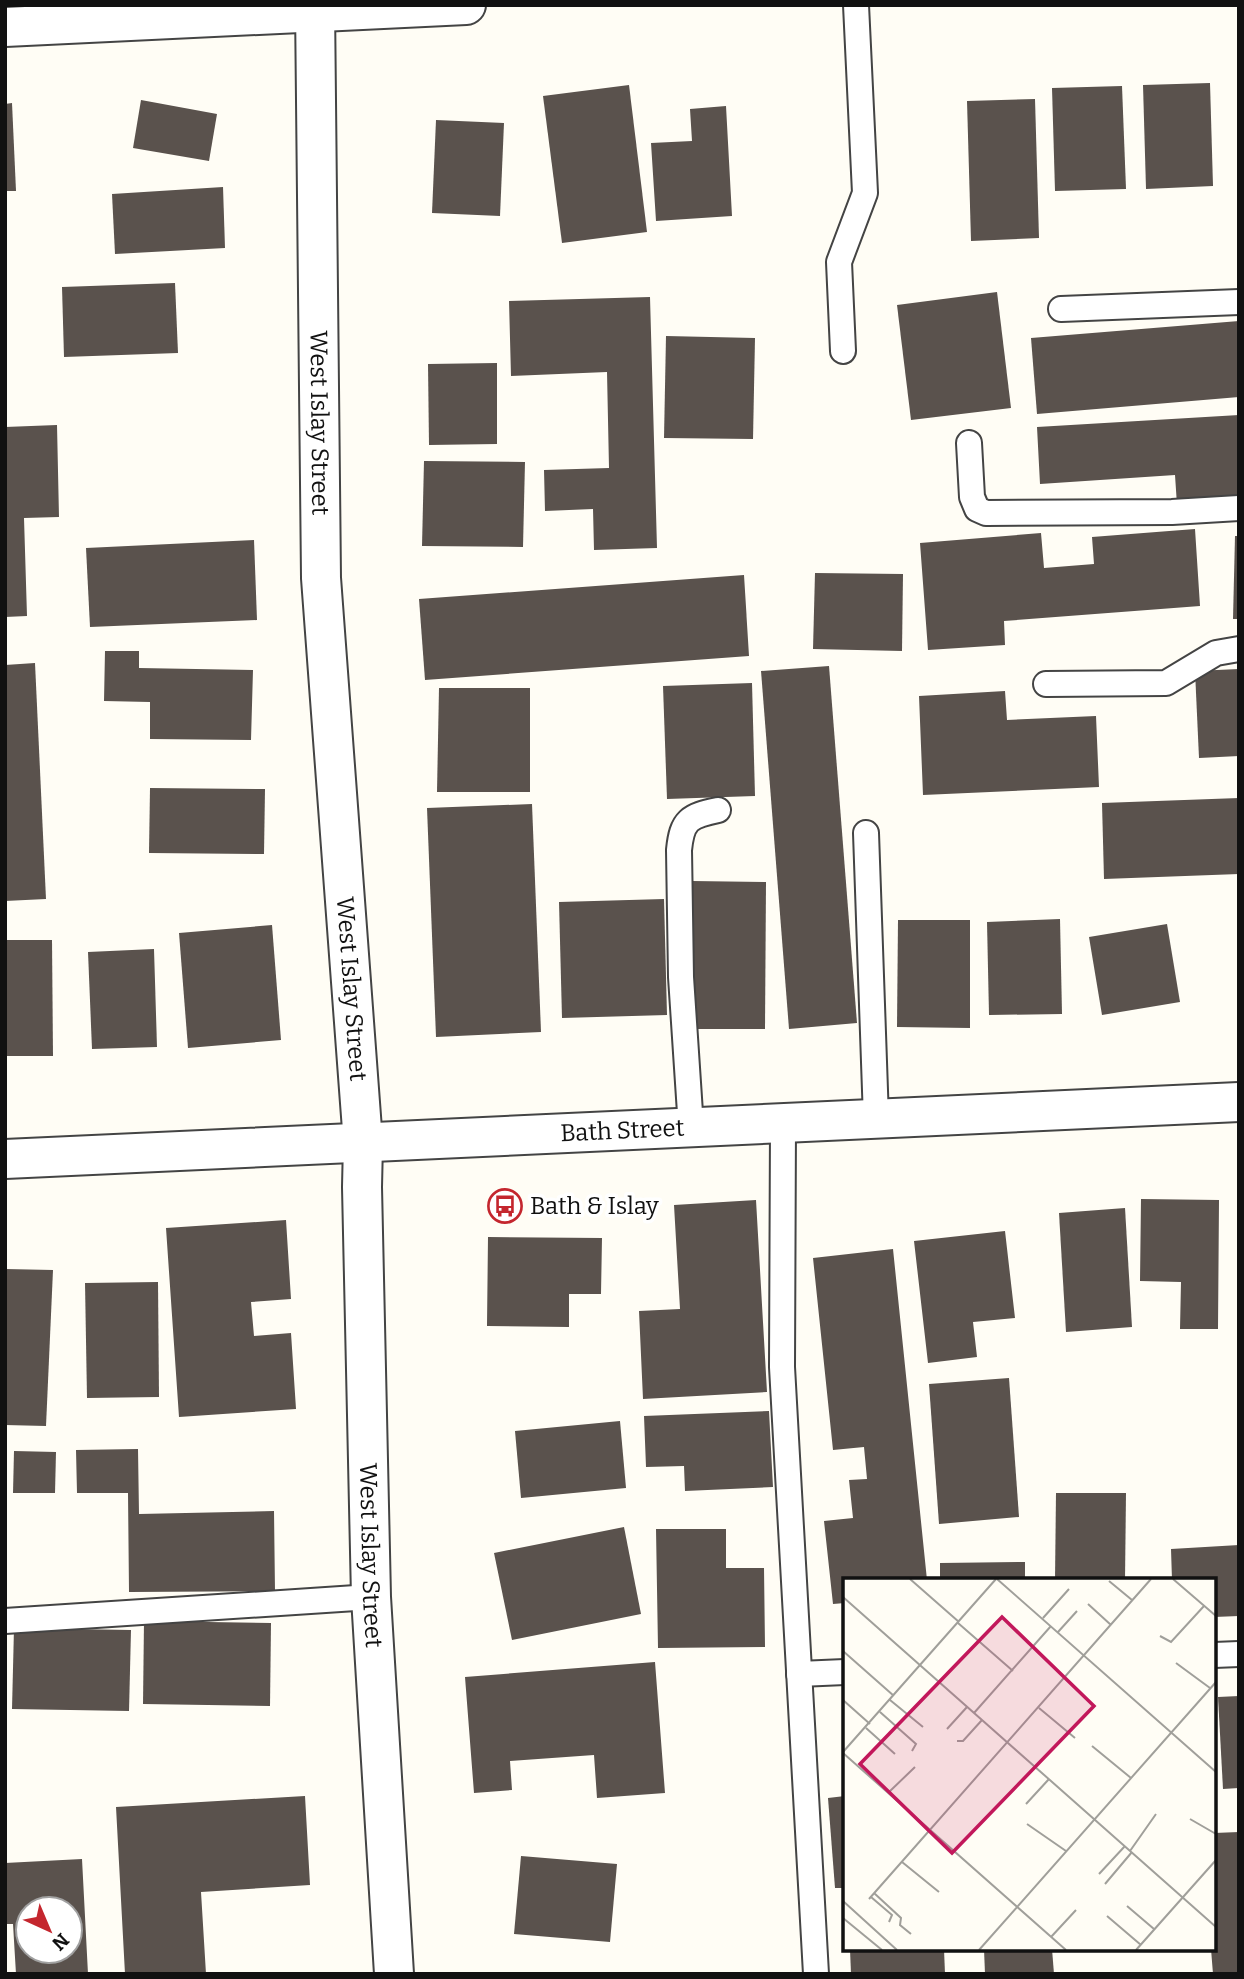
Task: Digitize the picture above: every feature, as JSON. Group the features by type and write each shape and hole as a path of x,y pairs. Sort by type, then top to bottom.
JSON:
{"street":[{"path":"5,27 315,8 466,5"},
{"name":"West Islay Street","path":"315,8 321,578 363,1143 371,1597 394,1974"},
{"name":"Bath Street","path":"5,1158 1239,1102"}],"lane":[{"path":"843,351 839,262 865,193 856,5"},
{"path":"1061,309 1239,302"},
{"path":"969,443 972,497 977,509 986,513 1172,512 1239,508"},
{"path":"1046,684 1166,682 1216,653 1239,649"},
{"path":"691,1128 681,976 680,841 681,831 697,814 718,810"},
{"path":"866,833 876,1119"},
{"path":"783,1124 782,1367 816,1974"},
{"path":"5,1621 371,1597"},
{"path":"1216,1655 1239,1654"},
{"path":"799,1674 843,1672"}],"building":[{"path":"1210,83 1213,186 1146,189 1143,85"},
{"path":"629,85 647,232 562,243 543,96"},
{"path":"1122,86 1126,189 1055,191 1052,88"},
{"path":"1035,99 1039,238 971,241 967,101"},
{"path":"141,100 217,114 209,161 133,148"},
{"path":"12,103 16,191 5,191 5,104"},
{"path":"726,106 732,216 656,221 651,143 692,141 690,109"},
{"path":"436,120 504,123 500,216 432,213"},
{"path":"223,187 225,248 115,254 112,194"},
{"path":"175,283 178,353 64,357 62,287"},
{"path":"997,292 1011,408 911,420 897,305"},
{"path":"650,297 657,548 594,550 593,509 545,511 544,470 609,468 607,372 511,376 509,301"},
{"path":"1239,321 1239,397 1037,414 1031,338"},
{"path":"666,336 755,338 753,439 664,438"},
{"path":"497,363 497,444 429,445 428,364"},
{"path":"1239,415 1239,501 1177,505 1175,475 1040,484 1037,427"},
{"path":"57,425 59,517 24,518 27,616 5,617 5,427"},
{"path":"424,461 525,462 523,547 422,546"},
{"path":"1195,529 1200,606 1004,621 1005,645 928,650 920,543 1041,533 1044,568 1094,564 1092,537"},
{"path":"1235,536 1239,536 1239,619 1233,619"},
{"path":"254,540 257,620 90,627 86,548"},
{"path":"815,573 903,574 902,651 813,649"},
{"path":"744,575 749,656 425,680 419,599"},
{"path":"105,651 139,651 139,668 253,670 251,740 150,739 150,702 104,701"},
{"path":"35,663 46,899 5,901 5,665"},
{"path":"829,666 857,1023 789,1029 761,671"},
{"path":"1239,669 1239,756 1199,758 1195,671"},
{"path":"752,683 755,796 667,799 663,686"},
{"path":"439,688 530,688 530,792 437,792"},
{"path":"1005,691 1007,720 1096,716 1099,787 923,795 919,696"},
{"path":"150,788 265,789 264,854 149,853"},
{"path":"1239,798 1239,874 1104,879 1102,803"},
{"path":"532,804 541,1032 436,1037 427,808"},
{"path":"692,881 766,882 765,1029 691,1029"},
{"path":"664,899 667,1015 562,1018 559,902"},
{"path":"1060,919 1062,1014 989,1015 987,922"},
{"path":"898,920 970,920 970,1028 897,1027"},
{"path":"1167,924 1180,1002 1102,1015 1089,937"},
{"path":"272,925 281,1040 188,1048 179,933"},
{"path":"5,940 52,940 53,1056 5,1056"},
{"path":"154,949 157,1047 92,1049 88,952"},
{"path":"1141,1199 1219,1200 1218,1329 1180,1329 1181,1282 1140,1281"},
{"path":"756,1200 767,1392 643,1399 639,1311 680,1309 674,1205"},
{"path":"1125,1208 1132,1327 1066,1332 1059,1213"},
{"path":"286,1220 291,1299 251,1302 254,1336 291,1333 296,1409 179,1417 166,1228"},
{"path":"1005,1231 1015,1318 973,1322 977,1357 928,1363 914,1241"},
{"path":"488,1237 602,1238 601,1294 569,1294 569,1327 487,1326"},
{"path":"893,1249 927,1578 843,1578 843,1603 833,1604 824,1521 853,1518 849,1480 867,1479 864,1447 833,1450 813,1258"},
{"path":"5,1269 53,1270 46,1426 5,1425"},
{"path":"158,1282 159,1397 87,1398 85,1283"},
{"path":"1009,1378 1019,1517 939,1524 929,1384"},
{"path":"769,1411 773,1487 685,1491 684,1466 646,1467 644,1416"},
{"path":"620,1421 626,1488 521,1498 515,1431"},
{"path":"138,1449 139,1514 274,1511 275,1591 129,1592 128,1493 77,1493 76,1450"},
{"path":"14,1451 56,1452 55,1493 13,1493"},
{"path":"1056,1493 1126,1493 1125,1578 1055,1578"},
{"path":"624,1527 641,1614 512,1640 494,1553"},
{"path":"656,1529 726,1529 726,1568 764,1568 765,1647 658,1648"},
{"path":"1239,1545 1239,1616 1216,1617 1216,1578 1172,1578 1171,1549"},
{"path":"1025,1562 1025,1578 940,1578 940,1563"},
{"path":"144,1621 271,1623 270,1706 143,1704"},
{"path":"14,1628 131,1630 129,1711 12,1709"},
{"path":"655,1662 665,1793 597,1798 594,1755 510,1761 512,1790 474,1793 465,1677"},
{"path":"1239,1696 1239,1788 1223,1789 1218,1697"},
{"path":"305,1796 310,1885 201,1892 206,1974 125,1974 116,1807"},
{"path":"843,1796 843,1888 835,1888 828,1798"},
{"path":"1239,1832 1239,1974 1213,1974 1211,1951 1216,1951 1216,1833"},
{"path":"521,1856 617,1864 610,1942 514,1934"},
{"path":"82,1859 84,1895 14,1895 14,1941 13,1924 5,1924 5,1863"},
{"path":"84,1897 88,1974 16,1974 15,1965 84,1965"},
{"path":"850,1951 944,1951 945,1974 851,1974"},
{"path":"984,1951 1052,1951 1054,1974 985,1974"}],"place":[{"name":"Bath & Islay","path":"505,1206"}]}
